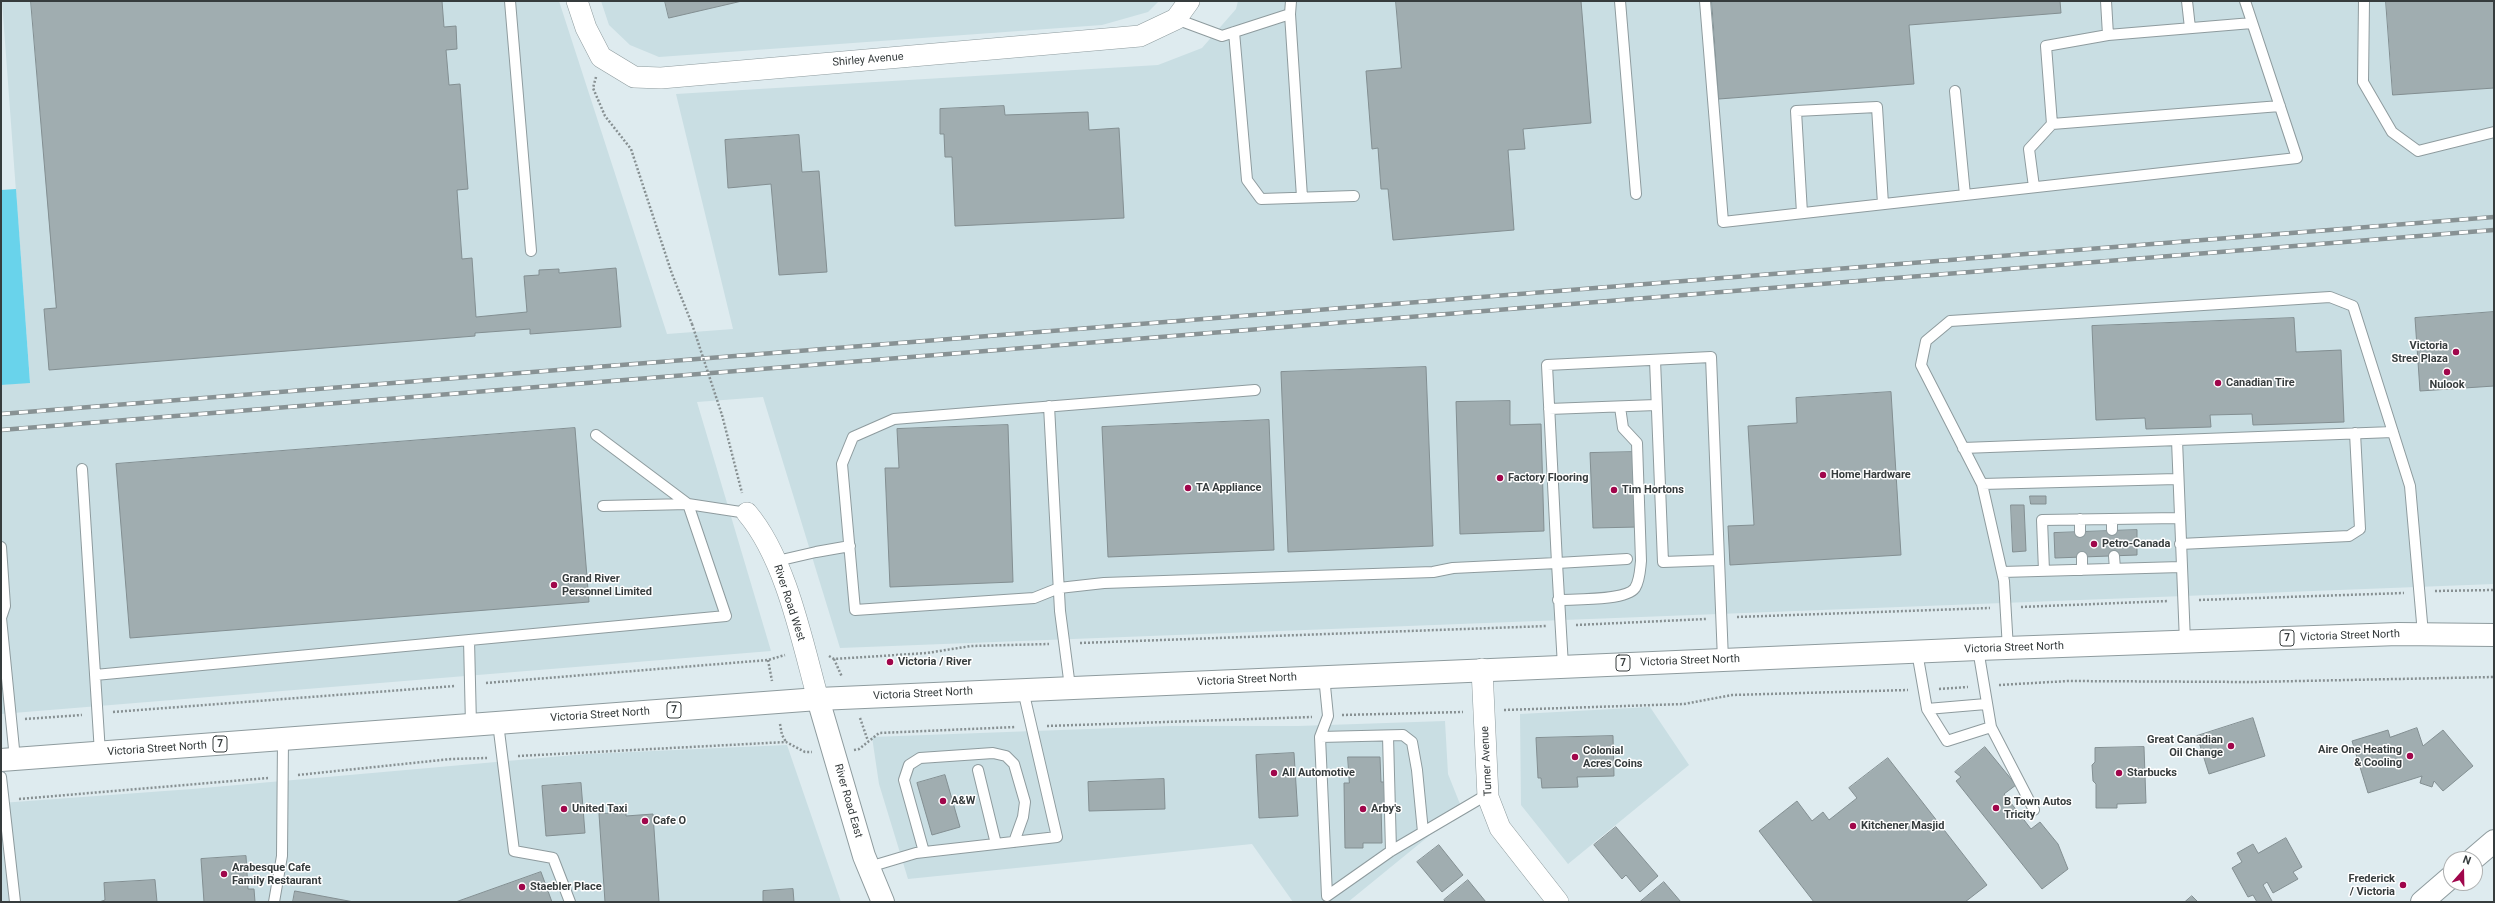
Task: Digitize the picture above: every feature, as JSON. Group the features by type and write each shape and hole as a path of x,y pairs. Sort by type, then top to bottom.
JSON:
{"main road":[{"name":"Victoria Street North","path":"8,760 818,698 1978,649 2423,634 2494,635"},
{"name":"River Road East","path":"818,698 869,867 883,902"},
{"path":"2482,851 2494,841"},
{"path":"2422,902 2443,884"}],"street":[{"path":"577,1 586,28 601,57"},
{"name":"Shirley Avenue","path":"601,57 634,77 661,78 1140,36 1176,19 1189,1"},
{"name":"River Road West","path":"747,513 758,526 777,561 818,698"},
{"name":"Turner Avenue","path":"1482,669 1488,794 1500,828 1558,902"}],"lane":[{"path":"510,1 531,251"},
{"path":"1291,1 1290,14 1302,197"},
{"path":"1620,1 1636,194"},
{"path":"1704,1 1723,222 2297,158 2245,1"},
{"path":"2106,1 2108,35"},
{"path":"2187,1 2190,28"},
{"path":"2364,1 2363,82 2392,132 2418,150 2494,132"},
{"path":"1176,19 1222,36 1290,14"},
{"path":"2052,124 2046,46 2108,35 2252,23"},
{"path":"1234,32 1248,180 1261,199 1354,196"},
{"path":"1955,91 1965,195"},
{"path":"2034,188 2029,148 2052,124 2280,106"},
{"path":"1802,214 1796,112 1877,107 1883,204"},
{"path":"2008,648 2006,607 2002,572 1982,484 1921,365 1926,341 1950,321 2330,297 2353,306 2410,486 2421,592 2423,634"},
{"path":"1563,666 1559,626 1547,365 1655,360 1711,358 1723,660"},
{"path":"1655,360 1663,562 1719,560"},
{"path":"1255,390 894,419 853,437 842,464 855,610 1034,598 1059,588 1104,583 1433,572 1453,568 1627,559"},
{"path":"1550,409 1656,405"},
{"path":"1049,406 1059,588 1070,688"},
{"path":"1558,600 1624,596 1634,590 1639,579 1641,561 1637,443 1622,428 1620,407"},
{"path":"1963,448 2394,432"},
{"path":"2180,544 2349,536 2360,529 2356,433"},
{"path":"95,675 726,616 688,504 596,435"},
{"path":"2177,440 2177,479 2185,642"},
{"path":"82,469 100,753"},
{"path":"1982,484 2177,479"},
{"path":"603,506 688,504 747,513"},
{"path":"2044,571 2042,520 2179,518"},
{"path":"2080,519 2080,532"},
{"path":"2112,519 2112,530"},
{"path":"777,561 850,546"},
{"path":"1,547 5,606 1,618 11,720 8,760"},
{"path":"2114,556 2115,569"},
{"path":"2082,557 2082,570"},
{"path":"2002,572 2181,567"},
{"path":"470,640 471,725"},
{"path":"1978,649 1991,727 2034,810"},
{"path":"1917,652 1927,709 1947,741 1991,727"},
{"path":"1324,676 1328,716 1320,737 1327,896 1391,851 1488,794"},
{"path":"869,867 924,852 1058,837 1023,690"},
{"path":"1927,709 1986,704"},
{"path":"498,723 514,851 553,858 570,902"},
{"path":"1320,737 1403,735 1412,742 1417,770 1423,832"},
{"path":"1388,736 1391,851"},
{"path":"274,902 282,856 283,739"},
{"path":"924,852 904,780 909,765 920,758 993,753 1006,756 1014,764 1025,802 1023,817 1014,842"},
{"path":"978,770 996,844"},
{"path":"1,777 4,800 4,824 15,902"}],"path":[{"path":"601,57 594,88 605,116 631,149 672,274 692,324 722,415 738,477"},
{"path":"824,654 834,659 926,653 971,646 1559,626 2006,607 2494,590"},
{"path":"11,720 768,660 779,656"},
{"path":"834,659 837,664"},
{"path":"768,660 770,666"},
{"path":"858,749 879,733 1031,726 1460,712"},
{"path":"867,733 868,741"},
{"path":"782,735 786,742"},
{"path":"4,800 283,776 451,759 786,742 805,752"}],"shaded area":[{"path":"2,1 559,1 667,334 733,329 676,94 1158,65 1202,48 1236,9 1238,1 2494,1 2494,584 840,648 763,397 697,402 771,651 1,714 1,385 30,382"},
{"path":"601,1 1159,1 1148,12 1102,25 659,57 630,45 609,25"},
{"path":"16,189 30,383 1,385 1,190"},
{"path":"1650,707 1689,765 1568,864 1521,805 1520,714"},
{"path":"1445,721 1448,774 1462,809 1348,902 1293,902 1252,844 908,879 879,784 872,737 1169,726 1298,726"},
{"path":"787,745 841,902 1,902 1,803 192,789 586,754"}],"building":[{"path":"31,1 442,1 444,27 456,26 457,49 446,50 449,85 460,84 468,189 457,190 462,259 472,258 476,317 527,312 524,276 539,275 539,270 559,269 559,273 616,268 621,327 530,334 530,329 475,333 475,336 49,370 44,309 56,308"},
{"path":"665,1 742,1 669,18"},
{"path":"1396,1 1581,1 1591,123 1523,129 1525,149 1508,150 1514,230 1393,240 1388,189 1381,189 1378,148 1372,149 1366,71 1401,68"},
{"path":"1712,1 2060,1 2061,13 1909,25 1914,84 1719,99"},
{"path":"2386,1 2494,1 2494,88 2393,95"},
{"path":"1004,106 1005,115 1088,112 1089,130 1119,128 1124,218 955,226 952,157 945,157 944,134 940,134 940,109"},
{"path":"799,135 802,172 819,171 827,272 779,275 771,184 728,188 725,140"},
{"name":"Victoria Stree Plaza","path":"2494,312 2494,386 2420,391 2415,318"},
{"name":"Canadian Tire","path":"2294,318 2296,352 2341,350 2344,422 2253,425 2252,414 2210,415 2211,427 2146,429 2145,418 2096,420 2092,326"},
{"path":"1426,367 1433,546 1288,552 1281,372"},
{"name":"Home Hardware","path":"1891,392 1901,555 1730,565 1728,526 1754,525 1748,426 1797,423 1796,398"},
{"name":"Factory Flooring","path":"1510,401 1510,425 1541,424 1544,531 1460,534 1456,402"},
{"name":"TA Appliance","path":"1269,420 1274,550 1108,557 1102,427"},
{"path":"1008,425 1013,582 890,587 885,468 899,468 897,429"},
{"path":"575,428 589,602 130,638 116,464"},
{"name":"Tim Hortons","path":"1635,452 1638,527 1593,528 1590,453"},
{"path":"2030,496 2046,496 2046,504 2031,504"},
{"path":"2011,505 2024,505 2026,551 2013,552"},
{"path":"2137,530 2137,555 2055,558 2054,533"},
{"name":"Great Canadian Oil Change","path":"2253,718 2265,756 2209,774 2197,736"},
{"name":"Aire One Heating & Cooling","path":"2417,728 2423,746 2443,730 2473,766 2443,791 2434,781 2432,787 2420,783 2422,776 2368,793 2352,741 2388,730 2390,737"},
{"name":"Colonial Acres Coins","path":"1613,736 1614,776 1577,777 1578,787 1542,788 1541,778 1538,778 1536,738"},
{"name":"B Town Autos Tricity","path":"1985,747 2016,785 2004,794 2031,829 2040,822 2058,844 2068,869 2042,889 1956,781 1961,777 1955,772"},
{"name":"Starbucks","path":"2144,747 2146,803 2117,804 2117,808 2096,808 2096,784 2093,781 2092,765 2095,762 2095,748"},
{"path":"1294,753 1298,816 1259,818 1256,755"},
{"path":"1348,757 1380,757 1381,782 1385,782 1386,807 1381,807 1382,843 1363,843 1363,848 1345,848 1344,783 1349,783"},
{"name":"Kitchener Masjid","path":"1888,758 1987,885 1965,902 1814,902 1759,831 1797,801 1812,821 1823,812 1829,820 1857,798 1849,788"},
{"path":"945,775 960,827 932,835 917,783"},
{"path":"1164,779 1165,809 1089,811 1088,782"},
{"name":"United Taxi","path":"581,783 585,833 546,836 542,786"},
{"path":"626,813 626,816 653,814 659,902 605,902 599,814"},
{"path":"1616,827 1658,876 1640,892 1626,875 1622,879 1594,845"},
{"path":"2286,838 2302,867 2293,872 2298,879 2273,893 2267,882 2263,885 2272,901 2257,902 2253,895 2248,897 2232,868 2242,862 2237,853 2253,844 2258,853"},
{"path":"1439,845 1463,875 1442,892 1417,862"},
{"name":"Arabesque Cafe Family Restaurant","path":"246,856 248,889 254,889 255,902 204,902 201,859"},
{"name":"Staebler Place","path":"541,872 552,902 456,902"},
{"path":"155,880 157,902 99,902 105,900 104,883"},
{"path":"1468,880 1486,902 1446,902 1444,900"},
{"path":"1664,882 1681,902 1640,902"},
{"path":"793,889 794,902 763,902 763,891"},
{"path":"295,891 354,902 293,902"},
{"path":"2192,896 2198,902 2185,902"}],"railway":[{"path":"1,414 2494,217"},
{"path":"1,430 2494,230"}],"place":[{"name":"Victoria Stree Plaza","path":"2456,352"},
{"name":"Nulook","path":"2447,372"},
{"name":"Canadian Tire","path":"2218,383"},
{"name":"Home Hardware","path":"1823,475"},
{"name":"Factory Flooring","path":"1500,478"},
{"name":"TA Appliance","path":"1188,488"},
{"name":"Tim Hortons","path":"1614,490"},
{"name":"Petro-Canada","path":"2094,544"},
{"name":"Grand River Personnel Limited","path":"554,585"},
{"name":"Victoria / River","path":"890,662"},
{"name":"Great Canadian Oil Change","path":"2231,746"},
{"name":"Aire One Heating & Cooling","path":"2410,756"},
{"name":"Colonial Acres Coins","path":"1575,757"},
{"name":"All Automotive","path":"1274,773"},
{"name":"Starbucks","path":"2119,773"},
{"name":"A&W","path":"943,801"},
{"name":"B Town Autos Tricity","path":"1996,808"},
{"name":"United Taxi","path":"564,809"},
{"name":"Arby's","path":"1363,809"},
{"name":"Cafe O","path":"645,821"},
{"name":"Kitchener Masjid","path":"1853,826"},
{"name":"Arabesque Cafe Family Restaurant","path":"224,874"},
{"name":"Frederick / Victoria","path":"2403,885"},
{"name":"Staebler Place","path":"522,887"}]}
